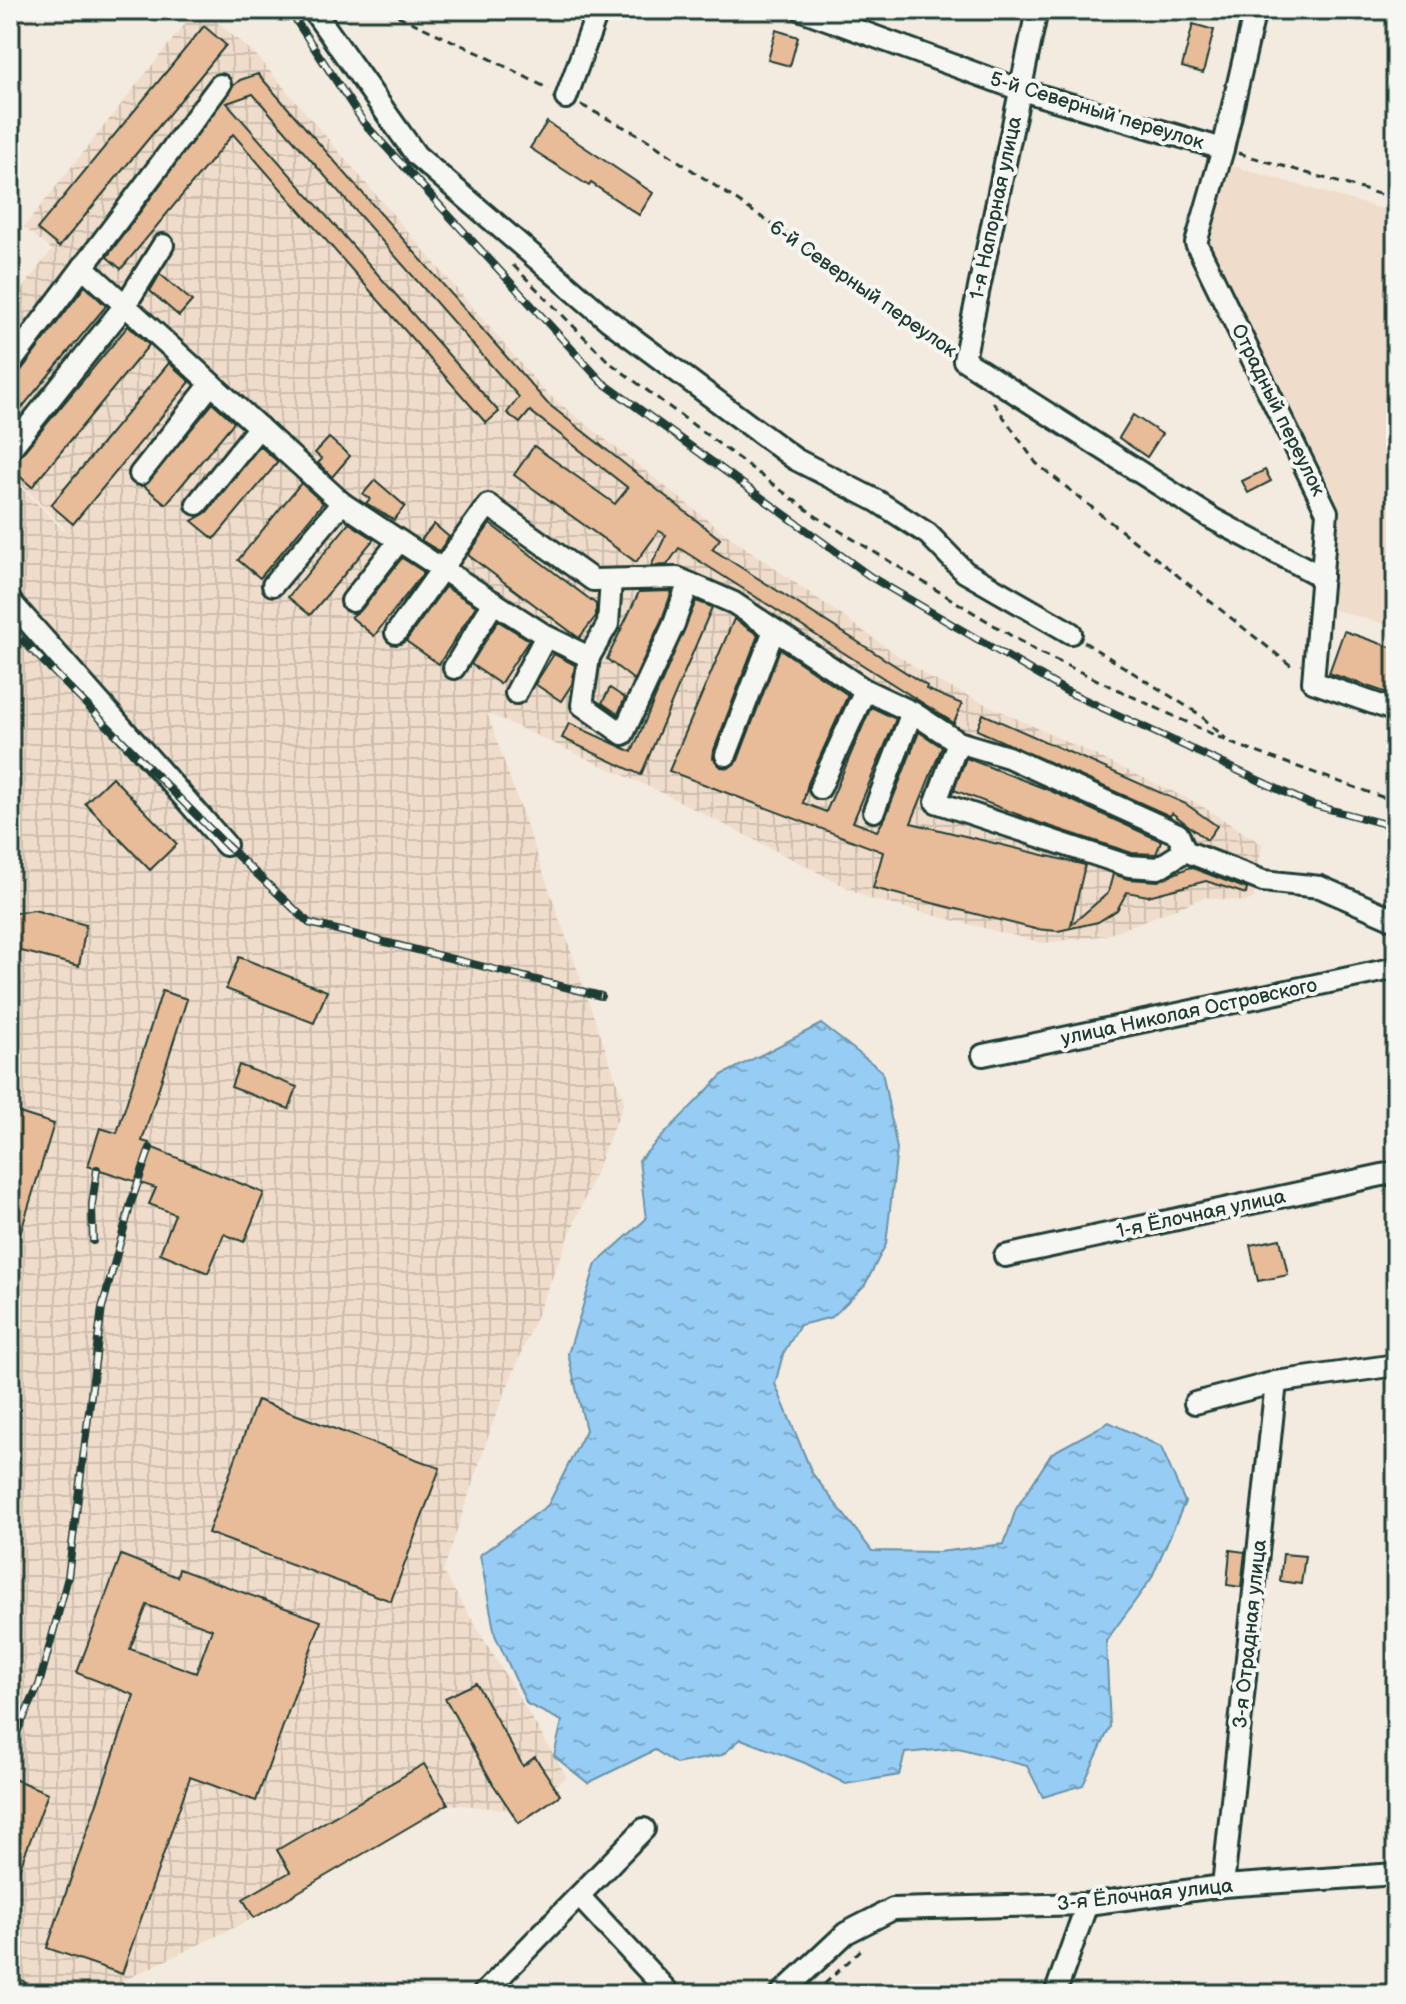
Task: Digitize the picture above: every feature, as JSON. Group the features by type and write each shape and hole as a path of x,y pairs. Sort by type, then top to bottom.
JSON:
{"street":[{"path":"313,10 416,155 608,320 795,459 877,501 928,534 965,572 1071,633"},
{"path":"566,98 598,10"},
{"name":"5-й Северный переулок","path":"802,10 1021,90 1223,149"},
{"name":"1-я Напорная улица","path":"964,360 1037,10"},
{"name":"Отрадный переулок","path":"1255,10 1223,149 1196,243 1327,512 1313,682"},
{"path":"10,364 220,85"},
{"path":"11,448 126,304 163,245"},
{"path":"83,267 342,503 546,636 589,657"},
{"path":"964,360 1213,519 1322,577"},
{"path":"140,474 211,384"},
{"path":"197,504 259,427"},
{"path":"273,585 342,503"},
{"path":"396,633 488,505 593,580 677,578 734,603 865,690 912,712 958,742 1008,757 1178,834 1185,851 1263,881 1320,887 1396,920"},
{"path":"352,601 399,541"},
{"path":"611,580 608,624 589,657 582,705 623,734 674,624 688,584"},
{"path":"10,601 226,845"},
{"path":"454,668 494,602"},
{"path":"726,755 774,630"},
{"path":"516,693 546,636"},
{"path":"1313,682 1396,711"},
{"path":"820,788 865,690"},
{"path":"874,811 912,712"},
{"path":"958,742 936,802 1129,866 1158,868 1185,851"},
{"name":"улица Николая Островского","path":"983,1055 1396,968"},
{"name":"1-я Ёлочная улица","path":"1005,1256 1396,1172"},
{"path":"1195,1403 1276,1382 1396,1365"},
{"name":"3-я Отрадная улица","path":"1223,1886 1276,1382"},
{"path":"483,1994 644,1829"},
{"name":"3-я Ёлочная улица","path":"781,1994 846,1933 893,1909 1087,1904 1223,1886 1396,1874"},
{"path":"579,1896 670,1994"},
{"path":"1055,1994 1087,1904"}],"path":[{"name":"6-й Северный переулок","path":"385,10 481,54 643,137 869,290 964,360"},
{"name":"5-й Северный переулок","path":"1223,149 1396,199"},
{"path":"514,265 609,362 817,517 1038,652 1231,743 1396,802"},
{"path":"991,398 1036,463 1313,682"},
{"path":"1071,633 1199,714 1231,743"},
{"path":"814,1994 864,1946"}],"shaded area":[{"path":"196,10 202,10 255,54 545,392 719,529 930,678 1195,802 1262,844 1254,898 1246,902 1205,897 1107,935 1043,943 870,899 667,795 487,713 624,1102 493,1422 443,1572 567,1777 516,1810 448,1804 254,1918 112,1986 108,1994 10,1994 10,476 65,529 10,473 10,304 52,250 24,227"},
{"path":"1232,166 1396,213 1396,627 1331,609 1340,509 1210,242"}],"water":[{"path":"821,1024 882,1071 897,1149 886,1244 865,1285 832,1317 800,1325 783,1354 775,1384 812,1473 872,1551 939,1552 1004,1544 1016,1509 1052,1453 1109,1422 1161,1447 1185,1502 1151,1579 1106,1641 1110,1727 1083,1785 1043,1797 1027,1766 958,1748 905,1753 899,1775 846,1784 805,1763 741,1739 722,1755 676,1764 655,1750 588,1783 554,1756 562,1721 527,1704 495,1635 480,1555 548,1505 586,1430 568,1354 596,1264 646,1219 639,1160 722,1075"}],"building":[{"path":"1193,24 1214,30 1203,73 1182,67"},
{"path":"204,26 226,45 59,247 37,229"},
{"path":"776,30 798,37 790,66 768,60"},
{"path":"258,74 547,403 720,539 712,549 927,686 926,689 962,704 954,723 679,548 667,565 651,566 666,535 659,531 636,562 514,475 534,446 615,504 628,488 530,411 520,423 507,413 519,397 253,94 227,103 499,412 486,423 233,134 121,269 107,257 233,86"},
{"path":"547,122 653,193 639,215 530,148"},
{"path":"160,274 192,301 179,316 150,291"},
{"path":"85,286 106,306 10,422 10,377 20,372"},
{"path":"128,326 149,345 32,487 10,468"},
{"path":"169,363 190,382 73,524 51,505"},
{"path":"213,403 234,422 166,504 144,486"},
{"path":"1133,415 1162,434 1147,457 1119,438"},
{"path":"329,438 350,456 332,477 318,463 322,459 315,453"},
{"path":"260,446 278,462 214,539 192,521 207,512"},
{"path":"1265,470 1271,481 1248,493 1242,481"},
{"path":"375,480 405,506 394,520 366,503 370,499 363,494"},
{"path":"301,483 323,503 260,578 238,560"},
{"path":"349,523 374,539 310,615 288,597"},
{"path":"434,524 449,537 439,551 421,540"},
{"path":"490,524 596,604 596,616 579,638 468,555"},
{"path":"402,558 424,572 374,636 351,617 362,609"},
{"path":"445,587 476,606 439,664 406,641"},
{"path":"672,591 634,680 607,659 639,592"},
{"path":"696,601 712,607 641,775 562,738 569,723 632,752"},
{"path":"734,619 758,635 714,750 713,758 721,767 729,768 738,760 780,649 848,695 808,783 803,803 826,812 871,707 896,719 853,822 877,831 886,816 919,732 942,747 911,823 1085,865 1071,925 1108,893 1113,874 1128,879 1158,881 1190,867 1247,889 1246,894 1206,881 1148,896 1127,892 1117,910 1098,922 1058,931 1035,929 873,888 883,852 669,771"},
{"path":"498,621 529,640 500,684 471,664"},
{"path":"1344,631 1396,649 1396,696 1329,673"},
{"path":"554,654 575,665 572,684 561,701 535,684"},
{"path":"610,688 625,698 618,714 602,703"},
{"path":"983,714 1186,804 1217,826 1207,840 1172,813 1170,816 977,730"},
{"path":"966,758 1051,791 1161,841 1156,854 1132,853 1040,823 954,790"},
{"path":"112,777 177,844 150,870 85,803"},
{"path":"34,910 86,925 79,966 10,948 10,914"},
{"path":"239,957 327,991 314,1023 226,989"},
{"path":"162,991 187,999 142,1141 264,1193 244,1242 224,1234 208,1273 160,1253 175,1214 149,1204 156,1188 88,1166 100,1128 117,1133"},
{"path":"239,1065 297,1087 289,1109 231,1087"},
{"path":"10,1110 54,1124 13,1257 10,1257"},
{"path":"1280,1239 1288,1275 1258,1281 1250,1245"},
{"path":"257,1400 440,1468 391,1601 208,1533"},
{"path":"1230,1550 1245,1552 1241,1587 1227,1585"},
{"path":"1283,1554 1305,1556 1301,1584 1280,1581"},
{"path":"121,1555 177,1577 179,1569 321,1621 256,1801 190,1777 122,1974 47,1948 134,1695 77,1673","holes":["147,1605 212,1629 196,1673 130,1649"]},
{"path":"476,1683 523,1766 535,1757 560,1795 519,1823 493,1784 445,1698"},
{"path":"424,1764 448,1804 254,1918 243,1899 290,1872 277,1850"},
{"path":"14,1779 48,1793 11,1891 10,1788"},
{"path":"10,1971 40,1994 10,1994"}],"railway":[{"path":"289,10 364,123 602,382 871,577 1066,691 1310,804 1396,827"},
{"path":"10,628 226,845 309,923 601,996"},
{"path":"10,1747 39,1685 68,1577 102,1308 150,1148"},
{"path":"93,1241 92,1205 97,1169"}]}
